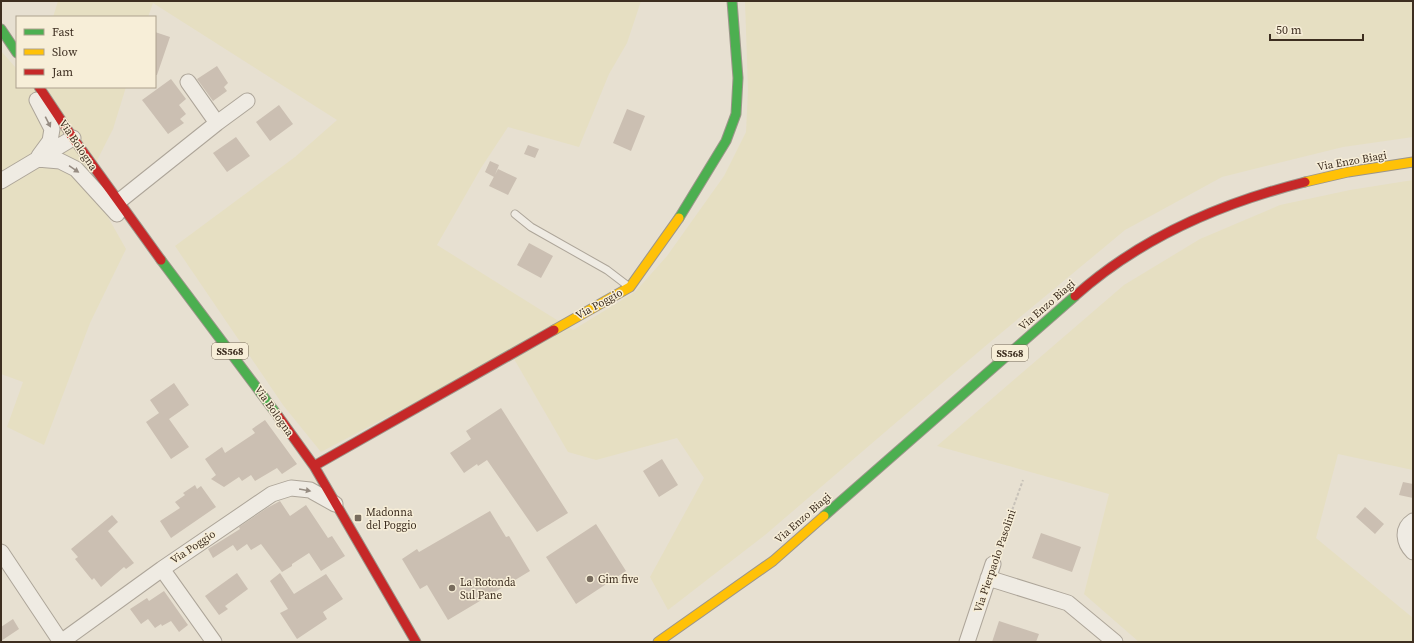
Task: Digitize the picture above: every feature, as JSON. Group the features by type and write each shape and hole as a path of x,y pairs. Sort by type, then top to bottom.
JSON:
{"main road":[{"name":"Via Poggio","path":"314,466 630,287 679,218 726,141 736,114 738,78 732,1"},
{"path":"2,30 16,51"},
{"name":"Via Bologna","path":"40,88 118,202 253,381 314,466 410,632 419,640"},
{"name":"Via Enzo Biagi","path":"658,642 772,561 1090,282 1150,243 1192,220 1260,194 1327,177 1413,162"},
{"path":"410,632 413,642"}],"street":[{"path":"2,30 16,58"},
{"path":"188,82 217,123"},
{"path":"32,88 52,129 50,141 37,159"},
{"path":"118,202 247,101"},
{"path":"1,181 73,138"},
{"path":"37,159 60,161 76,169 112,209 148,243"},
{"name":"Via Poggio","path":"61,642 162,569 272,494 291,488 310,490 335,504"},
{"path":"1409,547 1405,533 1409,524 1413,521"},
{"path":"1,552 61,642"},
{"path":"162,569 214,642"},
{"path":"990,571 1068,602 1116,642"},
{"name":"Via Pierpaolo Pasolini","path":"967,642 990,571"}],"lane":[{"path":"515,214 531,227 607,270 630,287"}],"path":[{"name":"Via Pierpaolo Pasolini","path":"990,571 1023,480"}],"shaded area":[{"path":"58,1 641,1 627,43 609,74 579,147 508,127 481,168 437,245 573,330 635,292 667,256 724,176 746,132 748,90 745,1 1413,1 1413,137 1343,147 1222,177 1125,230 983,348 765,535 668,610 650,577 704,478 677,438 596,460 568,452 510,352 321,452 283,405 175,246 295,157 337,120 153,3 148,16 53,16"},
{"path":"1,51 16,68 16,88 126,88 113,129 87,180 126,249 90,323 44,445 7,427 23,382 1,374"},
{"path":"1413,180 1413,470 1338,454 1316,538 1413,618 1413,642 1139,642 1084,594 1109,494 937,446 1124,285 1200,239 1280,205 1350,190"}],"building":[{"path":"156,32 170,37 156,75"},
{"path":"217,66 228,83 224,87 227,91 213,101 197,79"},
{"path":"171,79 186,99 179,105 186,114 180,119 184,123 168,134 142,100"},
{"path":"279,105 293,124 270,141 256,122"},
{"path":"627,109 645,116 631,151 613,143"},
{"path":"236,137 250,156 227,172 213,153"},
{"path":"528,145 539,149 535,158 524,154"},
{"path":"490,161 499,165 494,177 485,172"},
{"path":"498,169 517,178 508,195 489,186"},
{"path":"529,243 553,256 541,278 517,265"},
{"path":"174,383 189,405 169,419 189,447 171,459 146,422 159,413 150,400"},
{"path":"501,408 568,513 537,532 487,460 478,466 477,464 464,473 450,453 471,439 466,431"},
{"path":"265,420 297,464 282,474 277,468 255,481 251,475 242,481 239,477 224,487 211,479 216,475 205,459 222,447 225,453 255,433 252,429"},
{"path":"662,459 678,485 659,497 643,471"},
{"path":"1403,482 1413,484 1413,498 1399,495"},
{"path":"195,485 197,489 201,486 216,507 171,538 160,521 180,508 175,502 185,495 183,493"},
{"path":"280,501 290,516 306,505 328,538 332,536 345,556 321,571 309,553 282,572 261,544 251,550 247,544 237,551 233,545 213,558 208,549 240,529 239,527 267,508"},
{"path":"1365,507 1384,524 1375,534 1356,517"},
{"path":"490,511 506,537 509,536 530,571 448,620 427,585 420,589 402,559 417,549 419,552"},
{"path":"112,515 118,522 108,531 134,563 126,569 124,567 101,587 94,578 92,580 75,559 78,557 71,549"},
{"path":"596,524 626,571 576,604 546,557"},
{"path":"1041,533 1081,547 1072,572 1032,558"},
{"path":"237,573 248,589 225,606 228,609 219,615 205,596"},
{"path":"280,573 294,594 326,574 343,599 323,612 327,619 297,639 280,613 288,609 270,581"},
{"path":"164,591 188,625 179,632 171,621 162,626 161,624 155,628 148,619 141,624 130,609 147,598 149,601"},
{"path":"13,619 19,629 1,641 1,627"},
{"path":"999,621 1039,634 1036,642 992,642"}],"traffic: fast":[{"path":"679,218 726,141 736,114 738,78 732,1"},
{"path":"1,29 16,52"},
{"path":"161,260 278,416"},
{"path":"824,516 1075,296"}],"traffic: slow":[{"path":"1305,182 1348,172 1413,162"},
{"path":"554,330 630,287 679,218"},
{"path":"658,642 773,561 824,516"}],"traffic: jam":[{"path":"40,88 73,138 161,260"},
{"path":"1075,296 1100,275 1127,257 1154,240 1183,225 1212,212 1243,201 1305,182"},
{"path":"314,466 554,330"},
{"path":"278,416 314,466 416,642"}],"place":[{"name":"Madonna del Poggio","path":"358,518"},
{"name":"Gim five","path":"590,579"},
{"name":"La Rotonda Sul Pane","path":"452,588"}]}
